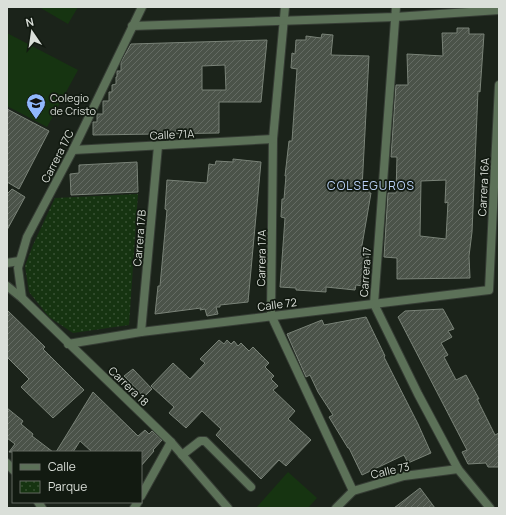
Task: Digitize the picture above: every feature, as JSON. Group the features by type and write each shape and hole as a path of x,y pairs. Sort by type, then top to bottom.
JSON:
{"street":[{"name":"Carrera 17C","path":"22,298 19,277 19,261 27,237 73,150 142,7"},
{"name":"Carrera 17A","path":"285,7 273,139 271,315 353,491"},
{"name":"Carrera 17","path":"396,7 374,304 418,394 458,469 490,508"},
{"path":"132,26 395,17 499,10"},
{"name":"Carrera 16A","path":"489,290 499,85"},
{"name":"Calle 71A","path":"73,150 273,139"},
{"name":"Carrera 17B","path":"141,332 158,146"},
{"path":"7,262 19,261"},
{"name":"Carrera 18","path":"7,286 22,298 171,442 228,508"},
{"name":"Calle 72","path":"68,344 141,332 271,315 489,290"},
{"path":"182,455 200,441 205,441 252,487"},
{"path":"142,494 171,442"},
{"name":"Calle 73","path":"336,508 353,491 404,476 458,469"}],"green space":[{"path":"39,7 78,7 68,24"},
{"path":"7,33 78,70 47,127 7,106"},
{"path":"138,194 129,325 73,333 49,317 29,292 25,266 33,245 55,198"},
{"path":"288,472 317,498 308,508 256,508"}],"building":[{"path":"457,28 469,28 469,34 484,34 480,92 478,91 472,232 469,256 470,278 397,279 397,258 384,257 388,193 396,193 397,157 391,157 396,85 408,85 407,54 443,56 442,33 457,33","holes":["446,180 445,203 448,202 446,239 420,236 421,181"]},
{"path":"322,34 333,35 331,55 369,56 362,188 369,189 369,193 371,193 361,251 369,252 364,286 356,285 355,290 326,287 326,292 296,290 296,288 280,287 285,218 281,217 282,199 284,199 289,141 292,141 297,69 291,68 292,53 295,54 296,40 306,40 306,36 321,38"},
{"path":"267,40 261,102 219,102 219,133 93,135 93,122 97,122 97,114 103,114 103,101 109,101 109,92 112,92 112,85 116,84 117,71 121,71 121,62 131,44","holes":["225,65 226,90 202,90 202,66"]},
{"path":"7,109 49,131 19,189 7,182"},
{"path":"233,159 261,162 248,302 220,305 220,307 216,307 218,314 207,316 205,309 200,310 201,308 155,314 158,286 160,286 167,210 165,209 167,180 207,183 209,164 215,165 216,161 233,162"},
{"path":"137,162 138,192 71,195 70,174 79,173 79,165"},
{"path":"12,189 25,197 7,230 7,194"},
{"path":"443,309 454,329 448,331 452,337 441,343 448,355 444,357 456,380 466,375 479,399 477,399 495,435 499,433 499,467 488,467 486,463 468,464 462,452 467,450 398,317 405,311"},
{"path":"7,310 45,347 43,349 84,390 53,418 21,387 29,379 7,357"},
{"path":"366,317 431,453 408,463 404,455 362,475 349,448 329,417 333,415 318,392 310,375 306,377 287,334 322,320 324,325"},
{"path":"219,340 224,344 227,340 231,344 234,341 238,346 241,343 249,351 253,347 269,363 265,367 274,376 271,379 278,386 273,390 295,411 288,419 311,440 286,466 279,460 261,479 216,435 221,429 202,411 186,428 169,413 174,407 151,386 173,363 190,379 205,363 200,359"},
{"path":"133,369 152,389 144,397 124,376"},
{"path":"93,392 138,436 145,430 149,434 152,431 162,440 142,465 142,451 91,451 80,441 74,451 57,451"},
{"path":"7,408 23,421 21,424 33,434 32,436 52,451 9,452 15,444 7,438"},
{"path":"420,488 435,508 394,508"}],"place":[{"name":"Colegio de Cristo","path":"36,120"}],"district":[{"name":"COLSEGUROS","path":"371,185"}]}
